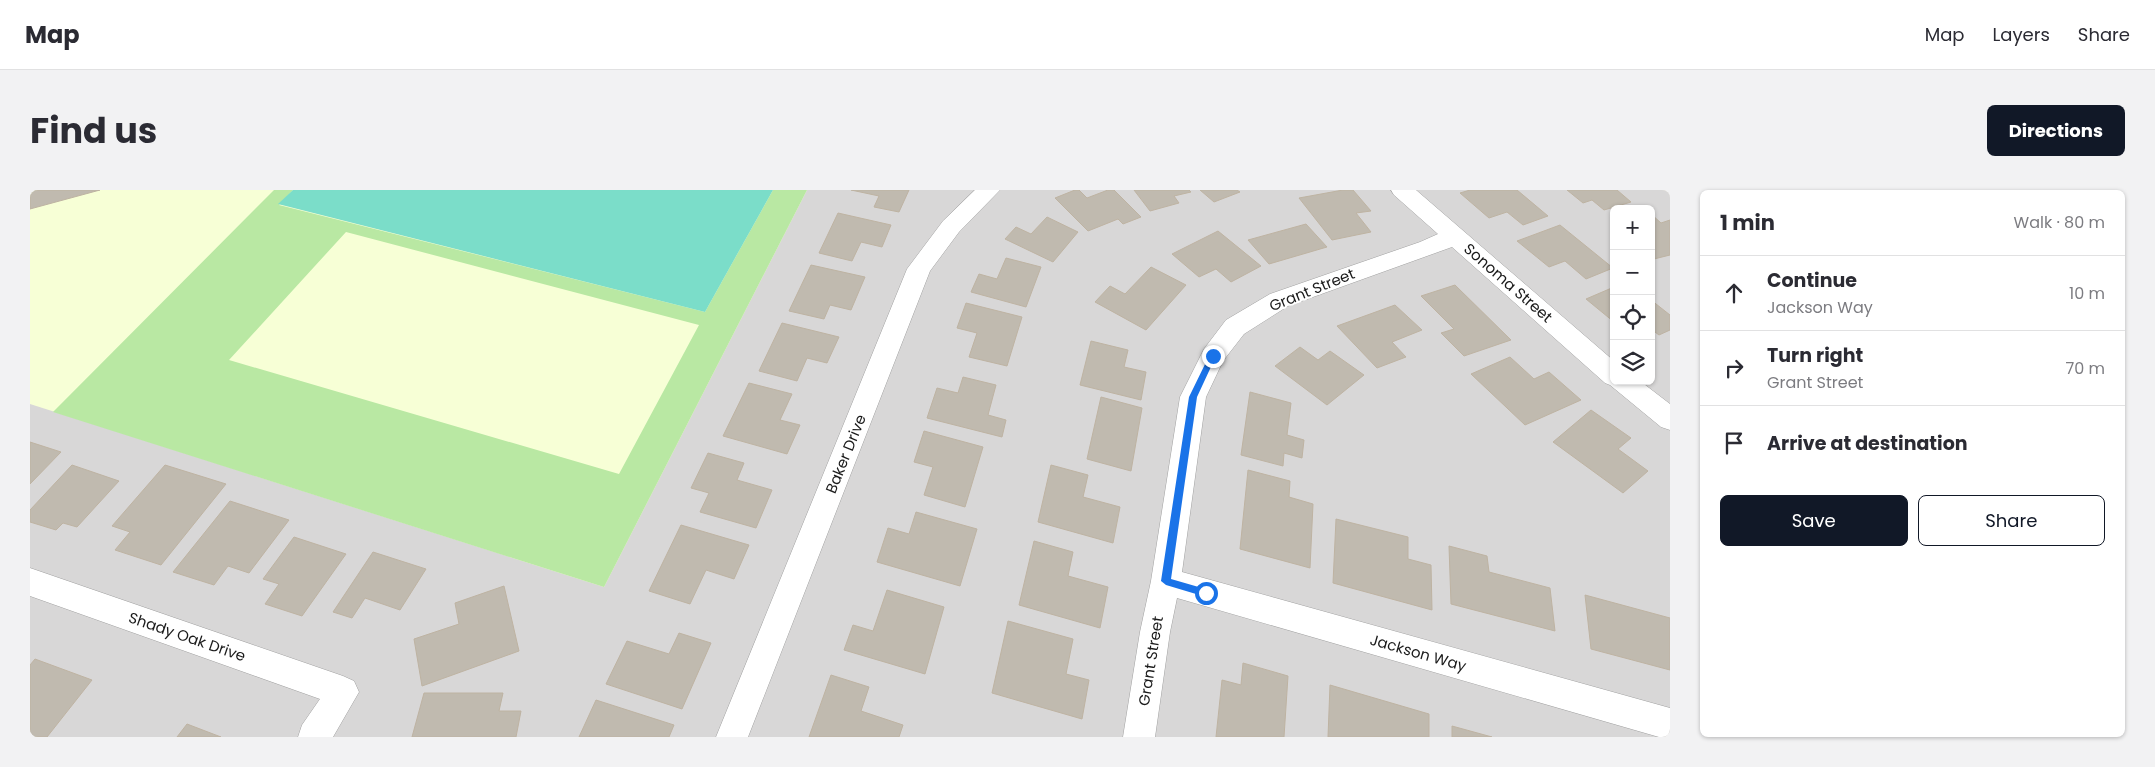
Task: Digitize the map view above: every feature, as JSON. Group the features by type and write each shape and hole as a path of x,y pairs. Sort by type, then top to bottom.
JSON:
{"street":[{"name":"Baker Drive","path":"732,737 919,269 942,234 967,207 989,190"},
{"name":"Sonoma Street","path":"1402,190 1610,372"},
{"name":"Grant Street","path":"1139,737 1155,632 1166,581 1193,397 1213,356 1235,327 1279,300 1428,248 1454,236"},
{"path":"1626,385 1670,419"},
{"name":"Jackson Way","path":"1166,581 1670,724"},
{"name":"Shady Oak Drive","path":"31,583 343,692 314,737"}],"shaded area":[{"path":"30,190 1670,190 1670,737 30,737"},
{"path":"30,190 807,190 604,587 30,404"},
{"path":"293,190 773,190 705,312 278,204"}],"green space":[{"path":"274,190 293,190 279,205 705,312 773,190 807,190 604,587 53,412","holes":["346,232 699,325 619,474 229,360"]}],"building":[{"path":"30,190 100,190 30,209"},
{"path":"851,190 909,190 899,212 874,207 879,196"},
{"path":"1079,190 1087,198 1108,190 1114,190 1141,217 1123,224 1118,219 1088,231 1055,198"},
{"path":"1134,190 1189,190 1191,192 1174,196 1179,203 1150,211"},
{"path":"1200,190 1237,190 1240,192 1214,202"},
{"path":"1353,190 1371,211 1356,213 1371,232 1332,240 1299,198"},
{"path":"1470,190 1517,190 1548,216 1523,225 1507,212 1489,218 1460,193"},
{"path":"1567,190 1617,190 1631,202 1621,205 1610,205 1610,208 1604,210 1592,200 1583,203"},
{"path":"838,213 891,225 882,247 861,242 852,261 819,253"},
{"path":"1047,217 1078,232 1053,262 1005,239 1016,227 1031,234"},
{"path":"1655,218 1661,223 1670,220 1670,255 1655,259"},
{"path":"1306,224 1327,247 1269,264 1248,240"},
{"path":"1560,225 1610,266 1610,269 1586,279 1565,261 1549,267 1517,241"},
{"path":"1218,231 1261,266 1231,282 1216,269 1199,277 1172,254"},
{"path":"1006,258 1041,267 1026,307 971,292 979,274 997,279"},
{"path":"811,265 865,277 851,310 830,305 824,319 789,311"},
{"path":"1151,267 1186,285 1146,330 1095,302 1110,286 1125,294"},
{"path":"1455,285 1511,340 1464,356 1441,333 1454,329 1421,296"},
{"path":"1610,289 1610,319 1586,299"},
{"path":"966,303 1022,317 1007,366 969,357 977,333 957,328"},
{"path":"1655,303 1670,315 1670,330 1659,335 1655,332"},
{"path":"1395,305 1422,330 1392,342 1406,357 1377,368 1337,326"},
{"path":"782,323 839,337 827,363 807,358 797,381 759,371"},
{"path":"1091,341 1128,350 1124,367 1146,372 1141,400 1080,385"},
{"path":"1300,347 1318,360 1330,351 1364,375 1327,405 1275,366"},
{"path":"1510,357 1534,379 1549,372 1581,400 1525,425 1471,374"},
{"path":"963,377 996,385 988,415 1006,420 1002,437 927,418 937,388 958,393"},
{"path":"749,383 792,394 780,420 800,425 787,454 723,436"},
{"path":"1250,392 1291,403 1287,435 1304,440 1302,458 1284,453 1283,466 1241,455"},
{"path":"1101,397 1142,408 1131,471 1087,459"},
{"path":"1591,410 1631,438 1618,449 1648,471 1623,493 1553,442"},
{"path":"924,431 983,447 965,507 924,495 933,467 914,462"},
{"path":"30,442 61,452 30,484"},
{"path":"708,453 744,463 737,480 772,490 756,528 700,512 709,493 691,488"},
{"path":"72,465 119,481 77,527 63,523 56,530 30,522 30,510"},
{"path":"165,465 226,484 161,565 115,550 130,532 112,526"},
{"path":"1051,465 1088,475 1083,497 1120,507 1113,543 1038,522"},
{"path":"1248,470 1290,481 1289,497 1313,504 1310,568 1240,549"},
{"path":"230,501 289,520 249,573 228,566 214,585 173,572"},
{"path":"916,512 977,529 960,586 877,562 888,528 909,534"},
{"path":"1336,519 1408,537 1408,559 1431,565 1432,610 1333,583"},
{"path":"681,525 749,545 734,579 706,570 690,604 649,591"},
{"path":"294,537 346,554 302,616 265,604 279,584 263,579"},
{"path":"1034,541 1073,552 1068,576 1108,587 1100,628 1019,605"},
{"path":"1449,546 1487,556 1489,572 1550,588 1555,631 1451,604"},
{"path":"373,552 426,569 400,610 365,598 352,618 333,612"},
{"path":"504,586 519,651 422,686 414,639 459,624 455,603"},
{"path":"887,590 944,607 925,674 844,650 853,625 873,631"},
{"path":"1585,595 1670,618 1670,670 1591,649"},
{"path":"1008,621 1073,639 1066,674 1089,680 1082,719 992,693"},
{"path":"679,633 711,643 682,709 606,684 627,641 669,654"},
{"path":"35,659 92,680 47,737 30,737 30,665"},
{"path":"1243,663 1288,676 1284,737 1216,737 1222,680 1241,685"},
{"path":"831,675 869,687 861,711 903,725 899,737 809,737"},
{"path":"1330,685 1429,714 1429,737 1328,737"},
{"path":"424,693 503,693 499,711 521,711 516,737 412,737"},
{"path":"596,700 674,725 669,737 579,737"},
{"path":"187,724 221,737 177,737"},
{"path":"1452,726 1492,737 1452,737"}],"route":[{"path":"1206,593 1166,581 1193,397 1213,356"}]}
